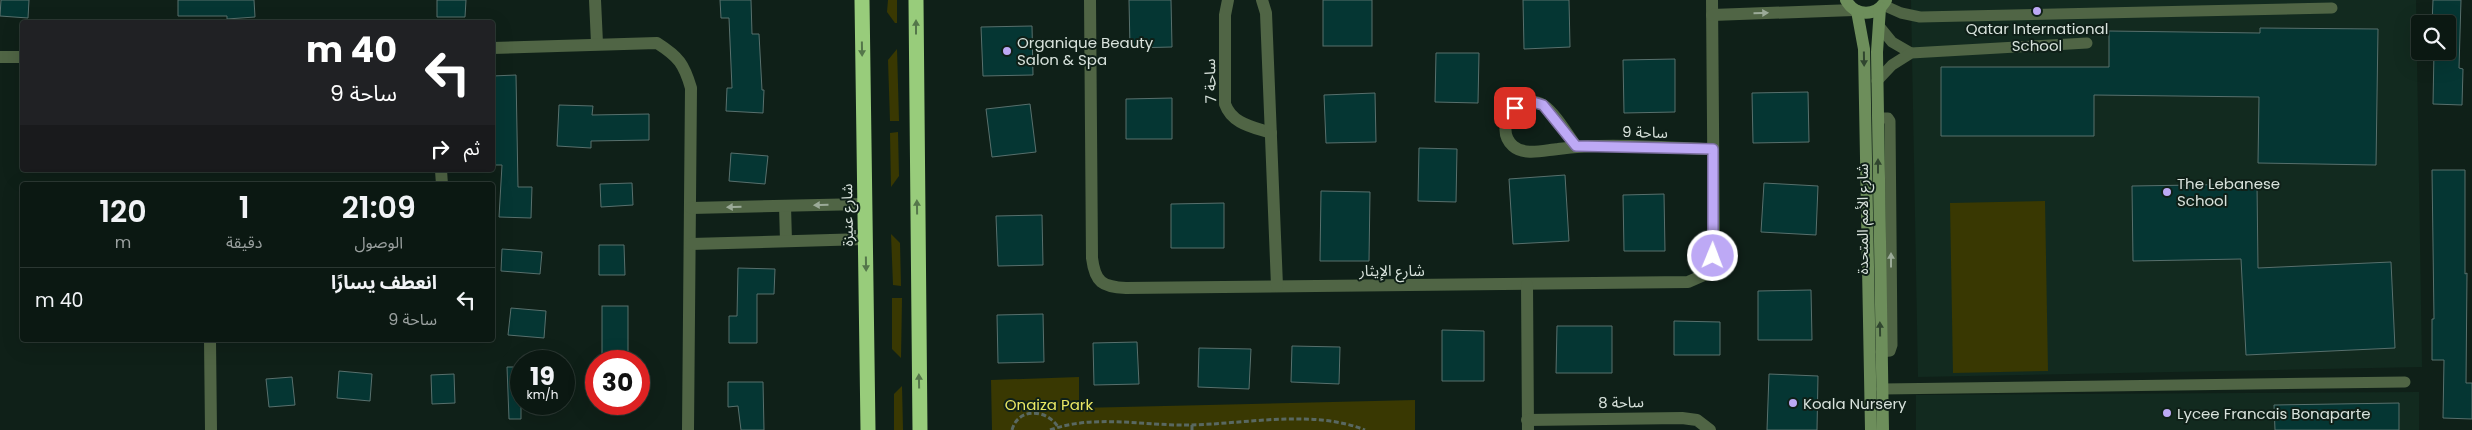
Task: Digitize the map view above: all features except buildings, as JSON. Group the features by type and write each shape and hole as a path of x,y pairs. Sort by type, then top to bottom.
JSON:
{"highway":[{"name":"شارع عنيزة","path":"862,0 868,430"},
{"path":"916,0 920,430"}],"street":[{"path":"595,0 597,44"},
{"name":"شارع الإيثار","path":"1090,0 1092,258 1096,276 1111,287 1126,288 1527,285 1697,280 1711,266 1713,256 1712,0"},
{"name":"ساحة 7","path":"1228,0 1225,15 1225,104 1228,113 1234,119 1271,133"},
{"path":"1262,0 1266,13 1277,286"},
{"path":"1712,14 1853,7 1869,13 1883,4"},
{"name":"شارع الأمم المتحدة","path":"1883,4 1879,26 1877,81 1883,430"},
{"name":"شارع الأمم المتحدة","path":"1853,7 1864,49 1871,430"},
{"path":"495,48 657,43 678,58 686,68 691,88 688,430"},
{"path":"0,57 20,57"},
{"name":"ساحة 9","path":"1576,146 1543,105 1533,102 1524,104 1515,108 1507,117 1505,128 1508,137 1513,146 1525,151 1576,146 1713,149"},
{"path":"691,208 864,204"},
{"path":"786,206 786,241"},
{"path":"691,244 865,239"},
{"name":"ساحة 8","path":"1527,285 1527,425 1682,418 1697,420 1710,430"},
{"path":"210,342 211,430"}],"lane":[{"path":"1883,4 1900,13 1920,17 2332,8"},
{"path":"1879,26 1892,42 1911,54"},
{"path":"1877,81 1892,65 1911,54 2087,43"},
{"path":"1882,389 2406,382"}],"path":[{"path":"1012,430 1016,421 1027,413 1041,413 1053,419 1058,427"},
{"path":"1050,430 1058,427 1107,421 1192,425 1310,419 1332,420 1365,430"},
{"path":"1192,425 1192,430"}],"shaded area":[{"name":"The Lebanese School","path":"1911,0 2416,0 2416,15 2411,15 2411,60 2417,60 2422,367 1918,377"},
{"name":"Lycee Francais Bonaparte","path":"2419,392 2419,430 1916,430 1916,395"}],"green space":[{"path":"888,0 897,0 897,23 887,12"},
{"path":"897,49 899,121 890,121 888,60"},
{"path":"898,132 899,176 891,187 890,133"},
{"path":"2045,201 2048,371 1953,373 1950,203"},
{"path":"891,234 900,243 901,286 893,285"},
{"path":"892,298 902,298 901,358 892,349"},
{"name":"Onaiza Park","path":"1079,377 1079,408 1415,400 1415,430 992,430 991,380"},
{"path":"902,386 903,430 894,430 894,394"}],"place":[{"name":"Qatar International School","path":"2037,11"},
{"name":"Organique Beauty Salon & Spa","path":"1007,51"},
{"name":"The Lebanese School","path":"2167,192"},
{"name":"Koala Nursery","path":"1793,403"},
{"name":"Lycee Francais Bonaparte","path":"2167,413"}],"route":[{"path":"1515,108 1533,102 1543,105 1576,146 1713,149 1713,256"}]}
